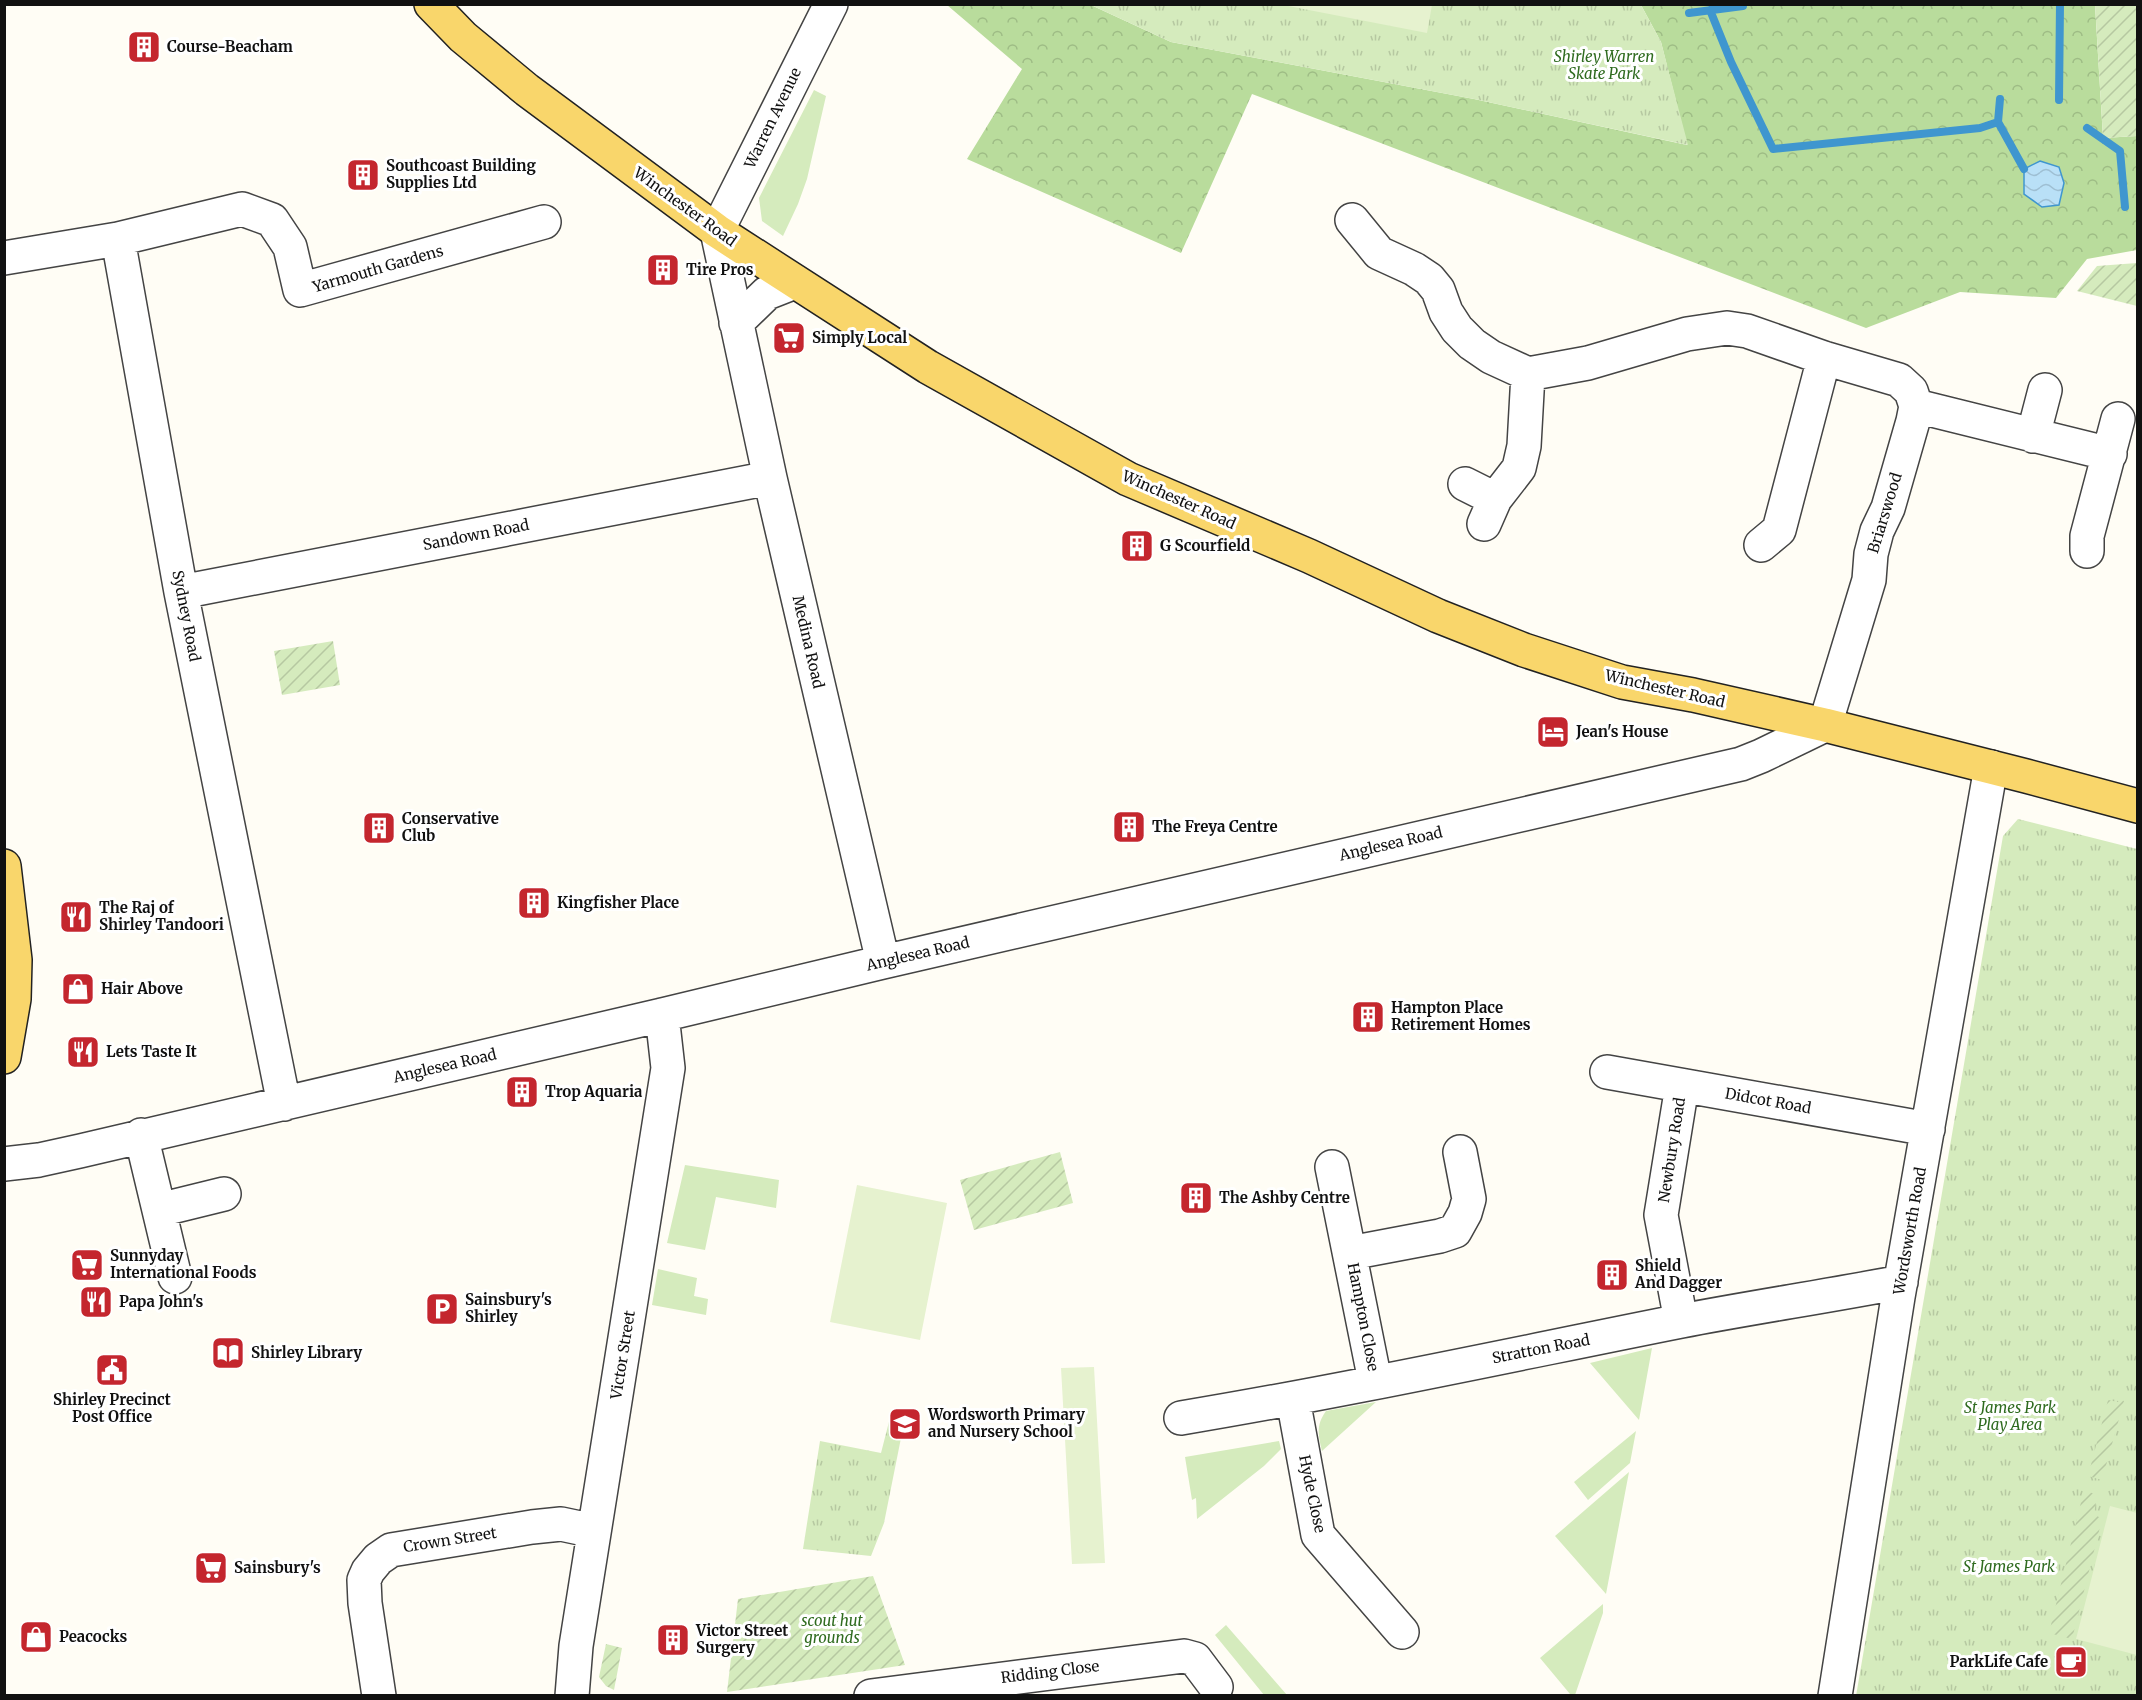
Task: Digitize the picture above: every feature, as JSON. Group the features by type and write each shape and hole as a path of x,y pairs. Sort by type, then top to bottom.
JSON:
{"main road":[{"name":"Winchester Road","path":"431,4 463,37 527,90 717,231 928,368 1128,479 1309,556 1438,616 1524,650 1622,682 1693,695 1825,725 2138,806"},
{"path":"4,866 15,960 14,999 4,1056"}],"street":[{"name":"Warren Avenue","path":"717,231 831,4"},
{"name":"Yarmouth Gardens","path":"118,239 242,209 272,220 290,248 300,290 544,222"},
{"path":"1352,220 1379,253 1414,269 1429,279 1438,290 1446,312 1457,329 1472,344 1491,357 1528,374 1588,363 1687,334 1727,328 1747,331 1899,380 1911,391 1916,406 2110,454"},
{"name":"Medina Road","path":"717,231 770,478 883,962"},
{"path":"4,258 118,239"},
{"name":"Sydney Road","path":"118,239 181,592 284,1104"},
{"path":"736,323 767,292 795,282"},
{"path":"1761,545 1779,530 1824,357"},
{"path":"1465,484 1490,511 1519,468 1524,446 1528,374"},
{"path":"2033,436 2045,390"},
{"name":"Briarswood","path":"1825,725 1869,580 1871,554 1877,531 1888,508 1916,406"},
{"path":"2087,551 2087,536 2118,419"},
{"name":"Sandown Road","path":"181,592 770,478"},
{"name":"Anglesea Road","path":"4,1164 39,1160 284,1104 883,962 1741,764 1825,725"},
{"name":"Wordsworth Road","path":"1835,1695 1901,1282 1990,767"},
{"name":"Victor Street","path":"572,1695 576,1646 668,1068 662,1016"},
{"name":"Didcot Road","path":"1608,1072 1928,1129"},
{"name":"Newbury Road","path":"1681,1321 1661,1215 1682,1086"},
{"path":"141,1135 174,1277"},
{"name":"Hampton Close","path":"1350,1253 1440,1236 1455,1231 1469,1199 1460,1152"},
{"name":"Hampton Close","path":"1332,1167 1376,1381"},
{"path":"159,1210 224,1194"},
{"name":"Stratton Road","path":"1181,1418 1293,1399 1681,1321 1901,1282"},
{"name":"Hyde Close","path":"1293,1399 1318,1534 1401,1632"},
{"name":"Crown Street","path":"379,1695 365,1603 364,1580 378,1558 391,1550 532,1527 561,1524 594,1532"},
{"name":"Ridding Close","path":"871,1695 1184,1656 1195,1659 1216,1687"}],"green space":[{"path":"947,5 1091,5 1171,42 1474,99 1687,145 1661,42 1641,5 2095,5 2103,138 2137,136 2137,250 2087,259 2056,298 1960,292 1866,328 1252,94 1181,253 967,159 1022,69"},
{"name":"Shirley Warren Skate Park","path":"1091,5 1641,5 1661,42 1688,145 1474,99 1171,42"},
{"path":"1283,5 1432,5 1427,33"},
{"path":"2095,5 2137,5 2137,136 2103,138"},
{"path":"814,90 826,96 807,179 783,236 762,221 759,198"},
{"path":"2137,263 2137,306 2077,291 2097,266"},
{"path":"333,641 340,685 282,695 274,651"},
{"name":"St James Park","path":"2018,819 2137,849 2137,1695 1856,1696 2003,836"},
{"path":"1060,1152 1073,1203 974,1230 960,1180"},
{"path":"685,1165 779,1180 776,1208 716,1197 705,1250 667,1243"},
{"path":"857,1185 947,1203 920,1340 830,1322"},
{"path":"658,1269 697,1278 694,1296 708,1299 706,1315 652,1305"},
{"path":"1652,1348 1639,1420 1590,1363"},
{"path":"1094,1367 1105,1563 1072,1564 1061,1368"},
{"path":"2120,1399 2124,1401 2102,1480 2088,1476 2108,1400 2118,1402"},
{"path":"1376,1402 1322,1451 1319,1430 1326,1411"},
{"path":"892,1410 906,1413 884,1523 871,1556 803,1549 820,1441 881,1453"},
{"path":"1636,1431 1630,1463 1588,1500 1574,1482"},
{"path":"1279,1441 1281,1449 1264,1466 1197,1519 1196,1498 1192,1500 1185,1457"},
{"path":"1629,1472 1606,1594 1555,1536"},
{"path":"2084,1490 2097,1495 2094,1514 2102,1519 2072,1639 2049,1633"},
{"path":"2110,1506 2137,1513 2137,1655 2076,1639"},
{"name":"scout hut grounds","path":"873,1576 905,1665 727,1692 738,1599"},
{"path":"1603,1604 1603,1613 1575,1695 1568,1695 1570,1694 1540,1658"},
{"path":"1226,1625 1287,1695 1264,1695 1215,1635"},
{"path":"606,1644 622,1648 614,1690 606,1686 599,1677"}],"water":[{"path":"2040,161 2059,167 2064,183 2059,205 2042,207 2024,194 2024,169"}],"waterway":[{"path":"1689,13 1743,6 1743,4"},
{"path":"2059,100 2060,4"},
{"path":"1710,10 1731,62 1773,149 1980,128 1998,122 2000,99"},
{"path":"1998,122 2024,169"},
{"path":"2087,128 2120,151 2125,207"}],"place":[{"name":"Course-Beacham","path":"144,47"},
{"name":"Southcoast Building Supplies Ltd","path":"363,175"},
{"name":"Tire Pros","path":"663,270"},
{"name":"Simply Local","path":"789,338"},
{"name":"G Scourfield","path":"1137,546"},
{"name":"Jean's House","path":"1553,732"},
{"name":"The Freya Centre","path":"1129,827"},
{"name":"Conservative Club","path":"379,828"},
{"name":"Kingfisher Place","path":"534,903"},
{"name":"The Raj of Shirley Tandoori","path":"76,917"},
{"name":"Hair Above","path":"78,989"},
{"name":"Hampton Place Retirement Homes","path":"1368,1017"},
{"name":"Lets Taste It","path":"83,1052"},
{"name":"Trop Aquaria","path":"522,1092"},
{"name":"The Ashby Centre","path":"1196,1198"},
{"name":"Sunnyday International Foods","path":"87,1265"},
{"name":"Shield And Dagger","path":"1612,1275"},
{"name":"Papa John's","path":"96,1302"},
{"name":"Sainsbury's Shirley","path":"442,1309"},
{"name":"Shirley Library","path":"228,1353"},
{"name":"Shirley Precinct Post Office","path":"112,1370"},
{"name":"Wordsworth Primary and Nursery School","path":"905,1424"},
{"name":"Sainsbury's","path":"211,1568"},
{"name":"Peacocks","path":"36,1637"},
{"name":"Victor Street Surgery","path":"673,1640"},
{"name":"ParkLife Cafe","path":"2071,1662"}],"park label":[{"name":"St James Park Play Area","path":"2010,1416"}]}
